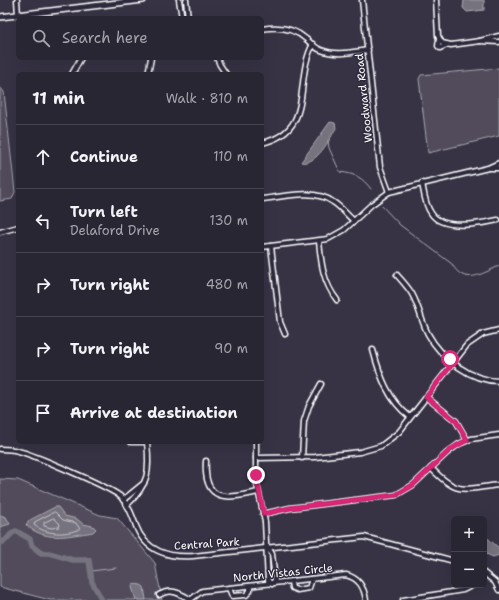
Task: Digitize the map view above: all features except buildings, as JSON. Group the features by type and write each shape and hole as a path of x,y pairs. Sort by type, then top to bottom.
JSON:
{"main road":[{"path":"0,17 143,0"}],"street":[{"path":"17,0 18,14"},
{"path":"179,0 182,16"},
{"path":"186,0 188,16"},
{"name":"Woodward Road","path":"362,0 380,167 389,192"},
{"path":"436,0 439,38 449,45 480,41 499,36"},
{"path":"264,29 274,27 288,28 300,33 319,50 332,53 368,50"},
{"path":"480,41 499,42"},
{"path":"264,142 281,136 292,126 298,117 301,103 304,66 312,44"},
{"path":"73,72 80,60"},
{"path":"148,72 151,60"},
{"path":"218,60 225,72"},
{"path":"264,247 319,241 336,236 354,222 377,199 389,192 488,168 499,163"},
{"path":"488,168 499,168"},
{"path":"422,184 428,210 441,222 454,225 498,220"},
{"path":"264,199 307,194 320,196 335,202 354,222"},
{"path":"0,232 16,228"},
{"path":"319,241 324,277 337,300"},
{"path":"271,246 280,322 285,334"},
{"path":"397,275 412,292 431,338 441,351 474,376 499,381"},
{"path":"256,458 302,458 360,452 376,448 394,437 472,340 482,334 499,330"},
{"path":"373,350 390,396 398,407 410,417"},
{"path":"302,458 304,421 309,406 321,384"},
{"path":"426,397 456,421 467,440"},
{"path":"264,514 290,508 392,496 408,488 451,449 467,440 499,435"},
{"path":"127,505 144,487 149,462 146,444"},
{"path":"256,444 258,492 264,514 268,547 266,555 268,580 272,584 275,580 272,554 268,547"},
{"name":"Central Park","path":"0,449 20,451 109,489 127,505 140,535 146,542 161,553 171,556 193,556 364,537 451,561"},
{"path":"206,461 205,475 208,483 217,494 231,498 258,492"},
{"path":"431,468 446,484 456,488 499,485"},
{"path":"123,500 144,483"},
{"path":"487,575 495,582 499,590"},
{"name":"North Vistas Circle","path":"190,600 202,591 342,576 352,577 364,589 366,600"},
{"path":"291,582 292,588 304,589 309,588 312,579"},
{"path":"229,588 232,596 246,595 250,591 250,586"},
{"path":"403,600 463,590 467,588"},
{"path":"159,594 171,591 179,593 190,600"}],"shaded area":[{"path":"499,68 499,136 428,153 419,79 421,75"},
{"path":"0,87 4,92 15,192 12,199 0,201"},
{"path":"0,479 18,480 100,515 117,518 155,563 162,600 50,600 0,587"}],"water":[{"path":"464,0 484,0 484,10 467,12 463,8"},
{"path":"330,122 335,123 336,128 322,151 312,160 301,162"},
{"path":"55,507 58,507 65,516 77,519 83,524 93,526 96,529 93,532 88,533 48,536 33,530 26,525 30,520"},
{"path":"0,515 6,517 10,524 0,527"},
{"path":"487,538 499,548 499,555 493,557 487,554"},
{"path":"133,584 144,587 146,600 136,600 132,587"}],"waterway":[{"path":"328,140 329,148 340,172 358,177 371,189"},
{"path":"382,206 400,225 452,264 462,275 479,275 499,266"},
{"path":"0,543 5,541 16,531 30,539 32,546 41,553 49,553 73,560 89,560 92,582 102,600"},
{"path":"91,571 116,568"}],"route":[{"path":"256,475 257,487 264,514 290,508 388,497 405,490 418,481 451,449 467,440 456,421 426,397 454,362 450,359"}]}
